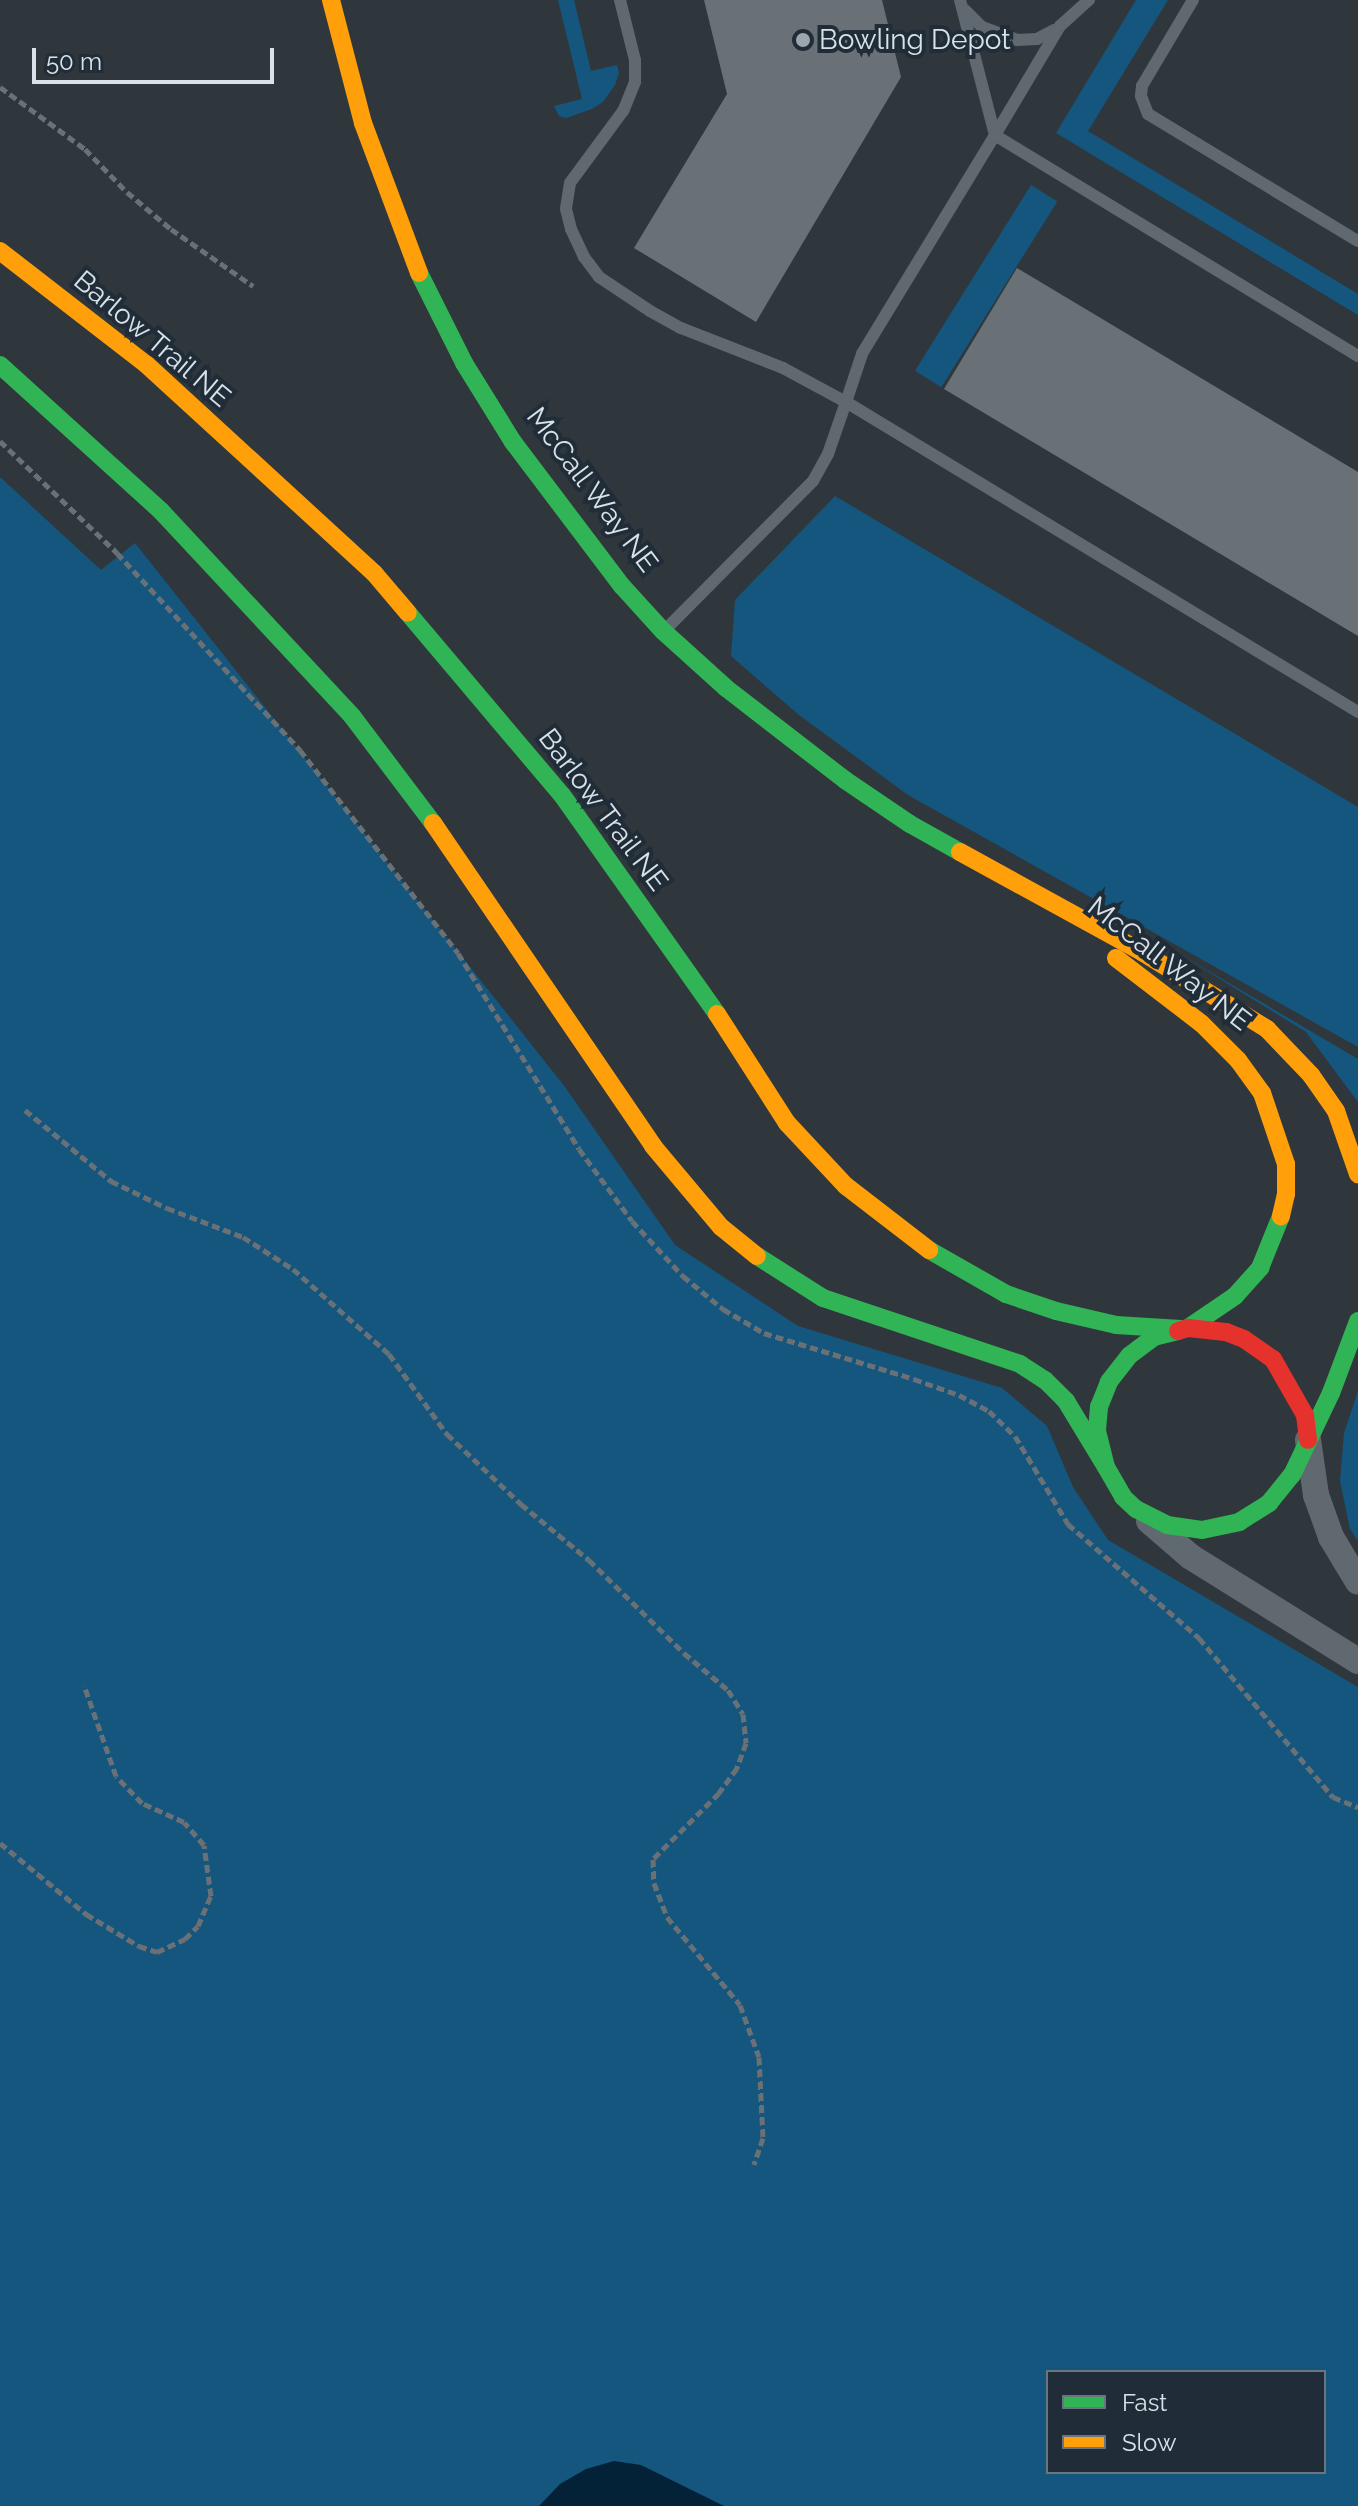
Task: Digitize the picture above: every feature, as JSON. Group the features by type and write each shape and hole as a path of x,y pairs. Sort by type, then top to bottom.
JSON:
{"street":[{"name":"McCall Way NE","path":"331,0 363,123 392,205 423,283 464,363 513,442 570,521 663,631 776,730 910,824 995,874 1155,959 1267,1029 1311,1075 1336,1111 1358,1174"},
{"name":"Barlow Trail NE","path":"0,251 147,365 374,573 562,795 734,1038 787,1123 846,1186 904,1234 955,1268 1006,1294 1056,1311 1116,1325 1184,1329"},
{"path":"0,365 161,511 352,716 459,857 653,1146 721,1227 774,1270 823,1298 884,1321 992,1352 1020,1364 1045,1380 1066,1401 1123,1497 1136,1509 1191,1557 1358,1661"},
{"name":"McCall Way NE","path":"995,874 1100,946 1202,1024 1238,1060 1262,1093 1286,1164 1286,1194 1276,1235 1260,1268 1235,1296 1184,1329"},
{"path":"1136,1509 1167,1525 1202,1530 1239,1522 1269,1503 1292,1475 1331,1393 1358,1321"},
{"path":"1106,1467 1097,1431 1099,1407 1109,1382 1129,1356 1154,1337 1184,1329 1226,1332 1244,1339 1273,1359 1305,1415 1321,1509 1331,1537 1358,1582"}],"lane":[{"path":"620,0 635,60 635,82 623,111 570,183 566,209 584,257 599,277 681,328 783,368 846,402 1358,712"},
{"path":"960,1 982,27 1017,40 1037,39 1060,26 1089,0"},
{"path":"1193,0 1142,86 1141,96 1148,114 1358,241"},
{"path":"960,1 995,135 1358,356"},
{"path":"663,631 813,481 828,454 862,354 1060,26"}],"path":[{"path":"0,87 85,149 127,192 171,229 253,286"},
{"path":"25,1110 111,1181 167,1208 243,1237 293,1269 389,1354 447,1434 521,1504 589,1560 684,1653 728,1690 743,1714 746,1743 737,1768 719,1793 653,1859 654,1883 667,1917 740,2005 759,2057 763,2138 754,2164"},
{"path":"0,1843 86,1914 139,1946 157,1952 185,1939 198,1926 211,1896 204,1845 184,1822 142,1803 116,1776 84,1685"}],"shaded area":[{"path":"558,0 574,0 591,71 617,65 619,73 603,102 566,118 559,116 554,106 582,99"},
{"path":"1136,0 1168,0 1088,131 1358,294 1358,315 1056,133"},
{"path":"1031,185 1057,201 941,387 915,371"},
{"path":"0,477 101,570 135,543 565,1087 675,1245 798,1326 1002,1388 1047,1426 1073,1487 1108,1540 1358,1687 1358,2506 0,2506"},
{"path":"835,496 1358,807 1358,1047 908,795 799,715 731,656 735,600"},
{"path":"1178,953 1358,1059 1358,1102 1306,1032"},
{"path":"1358,1391 1358,1541 1350,1529 1340,1481 1344,1433"},
{"path":"614,2461 641,2465 724,2506 539,2506 560,2484 586,2469"}],"building":[{"path":"704,0 882,0 901,77 756,322 634,248 727,94"},
{"path":"1017,268 1358,472 1358,636 944,389"}],"traffic: fast":[{"path":"419,273 464,363 513,442 622,586 663,631 726,688 845,780 910,824 960,852"},
{"path":"0,365 161,511 352,716 433,823"},
{"path":"408,613 562,795 717,1014"},
{"path":"1188,1328 1235,1296 1260,1268 1281,1216"},
{"path":"929,1250 1006,1294 1056,1311 1116,1325 1181,1329"},
{"path":"757,1256 823,1298 1020,1364 1045,1380 1066,1401 1106,1467"},
{"path":"1178,1331 1154,1337 1129,1356 1109,1382 1099,1407 1097,1431 1106,1467 1123,1497 1136,1509 1167,1525 1202,1530 1239,1522 1269,1503 1292,1475 1331,1393 1358,1321"}],"traffic: slow":[{"path":"331,0 363,123 419,273"},
{"path":"0,251 147,365 374,573 408,613"},
{"path":"433,823 653,1146 721,1227 757,1256"},
{"path":"960,852 1142,952 1267,1029 1311,1075 1336,1111 1358,1174"},
{"path":"1116,958 1202,1024 1238,1060 1262,1093 1286,1164 1286,1194 1281,1216"},
{"path":"717,1014 787,1123 846,1186 929,1250"}],"traffic: jam":[{"path":"1178,1331 1188,1328 1226,1332 1244,1339 1273,1359 1305,1415 1308,1440"}],"place":[{"name":"Bowling Depot","path":"803,40"}]}
